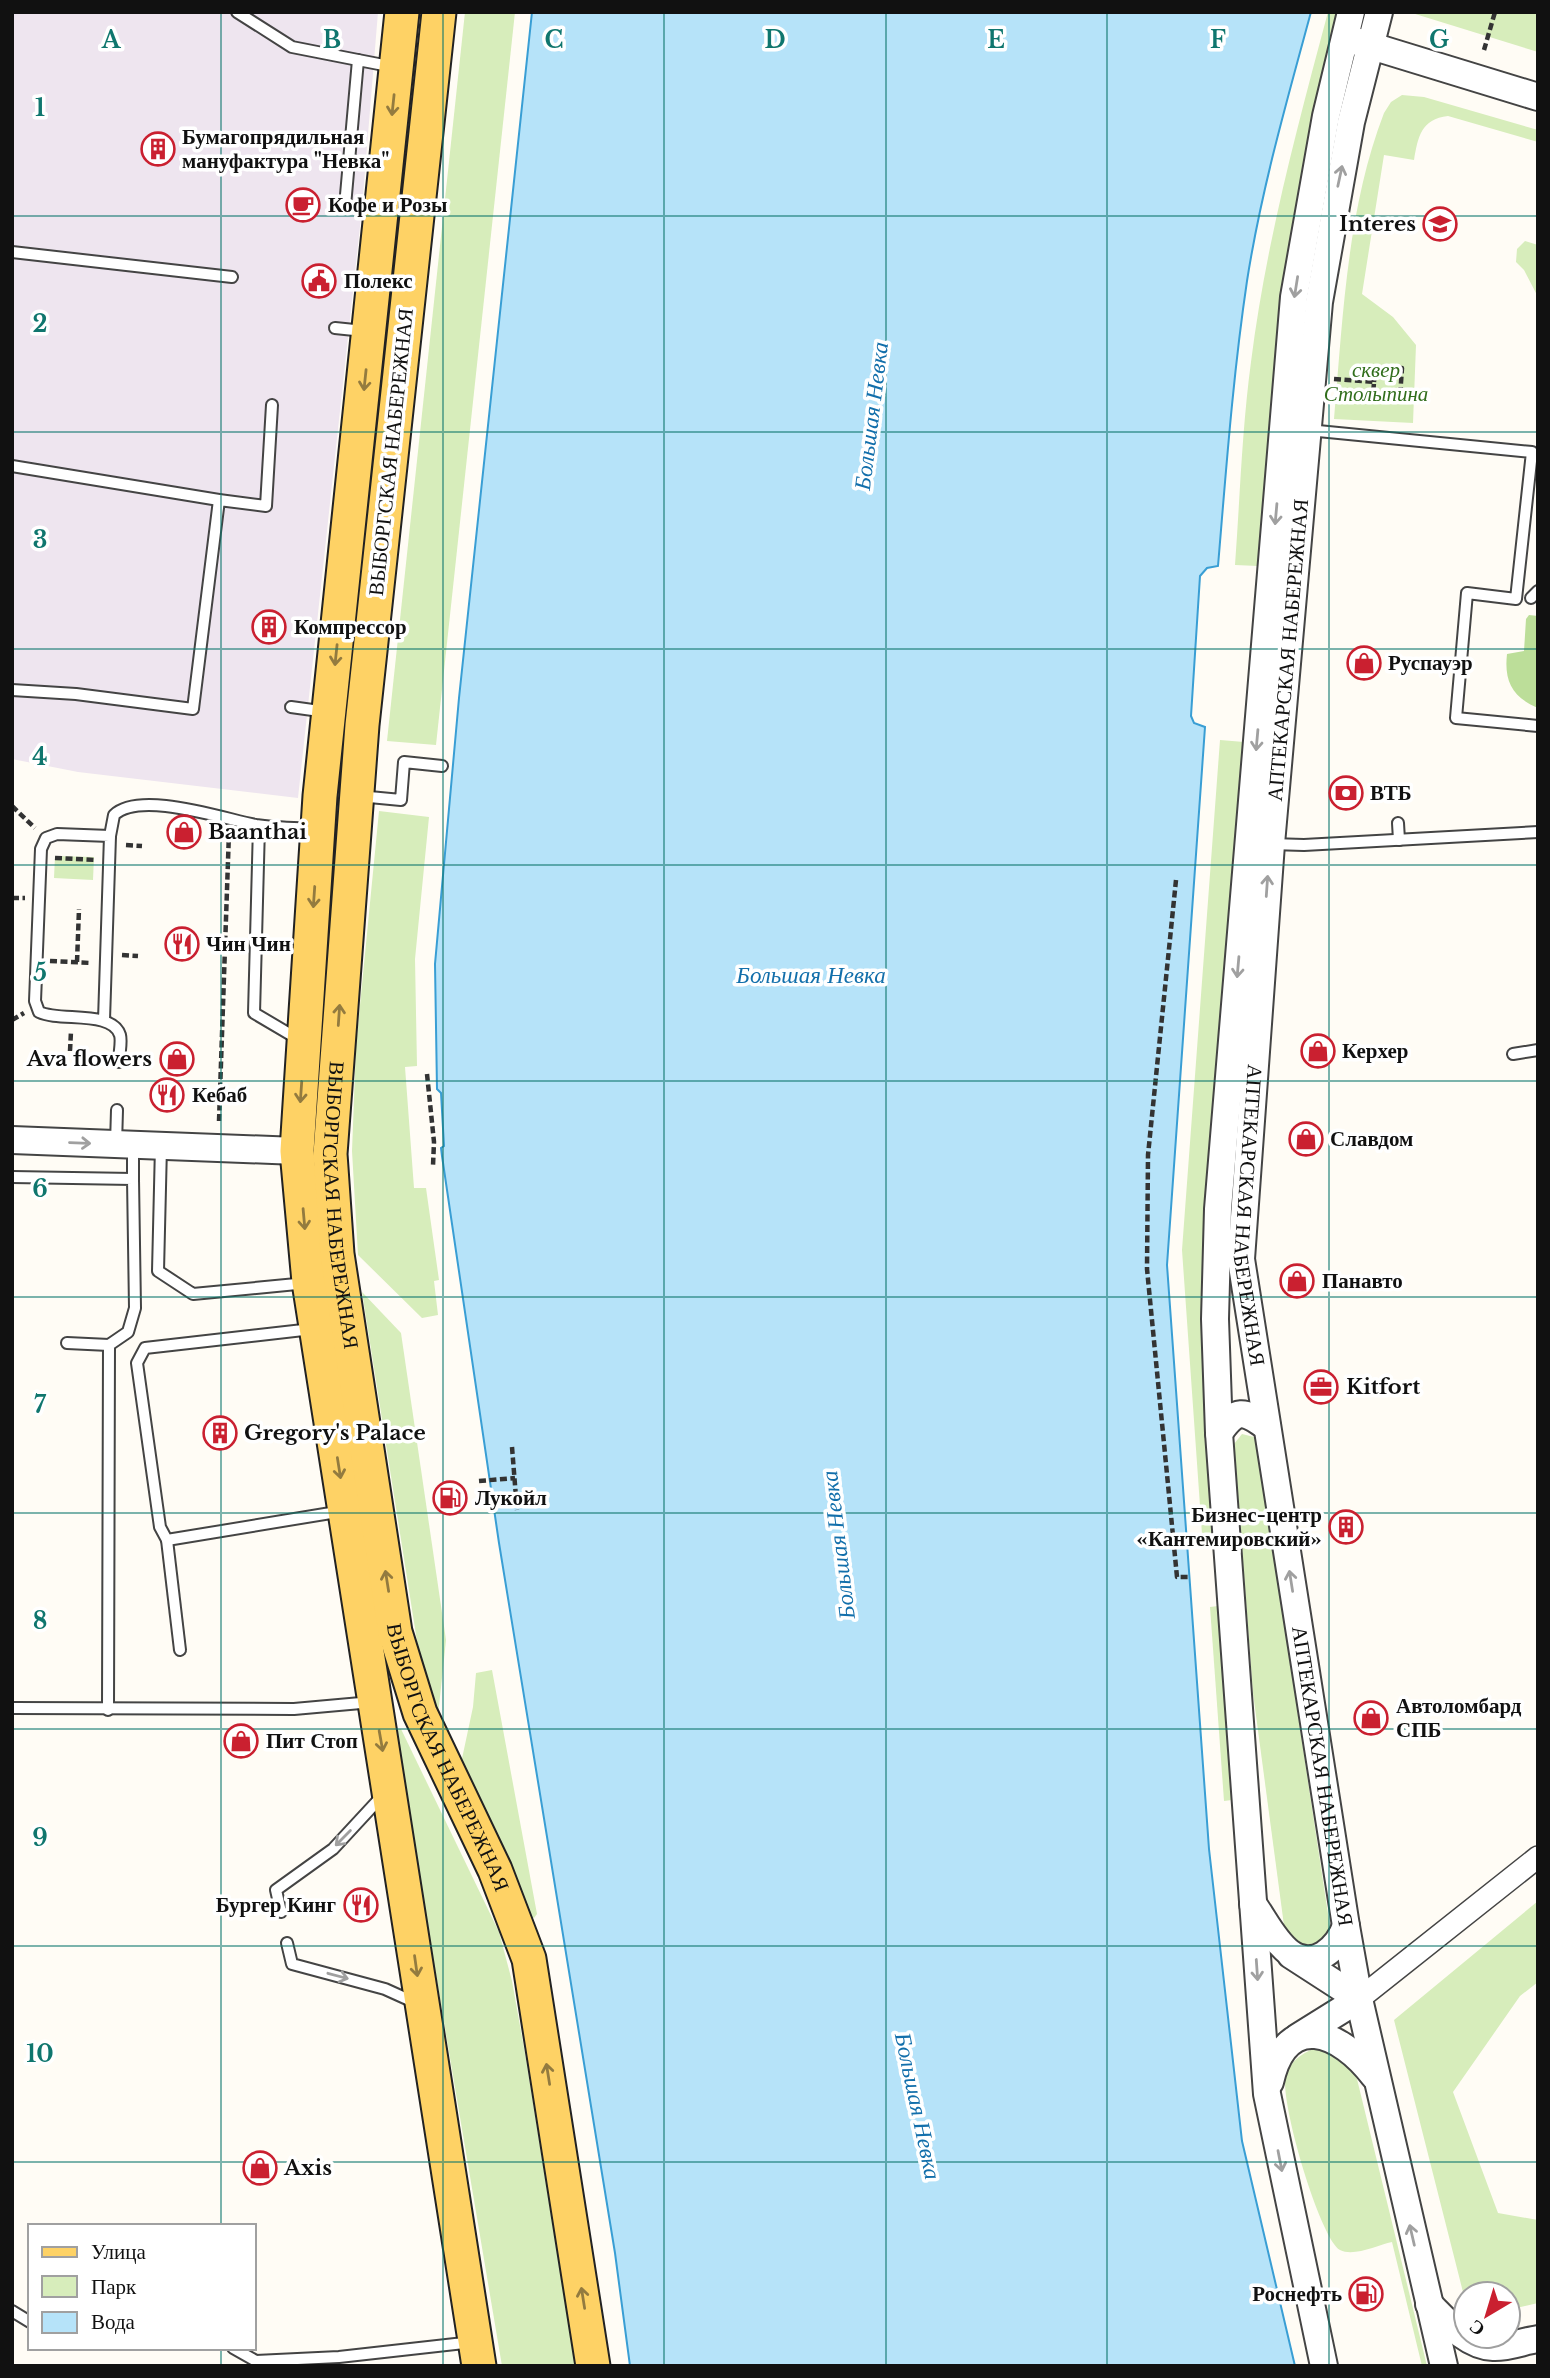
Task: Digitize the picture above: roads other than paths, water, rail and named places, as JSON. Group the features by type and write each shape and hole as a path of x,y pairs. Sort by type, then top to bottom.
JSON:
{"main road":[{"name":"ВЫБОРГСКАЯ НАБЕРЕЖНАЯ","path":"402,12 318,829 297,1151 316,1329 477,2354"},
{"name":"ВЫБОРГСКАЯ НАБЕРЕЖНАЯ","path":"439,12 356,796 330,1154 337,1254 395,1632 420,1713 495,1870 529,1959 593,2366"}],"street":[{"name":"АПТЕКАРСКАЯ НАБЕРЕЖНАЯ","path":"1324,2366 1267,2094 1219,1433 1214,1319 1218,1209 1294,297 1311,191 1351,12"},
{"name":"АПТЕКАРСКАЯ НАБЕРЕЖНАЯ","path":"1379,12 1336,194 1319,302 1271,844 1241,1259 1359,1999 1444,2366"},
{"path":"1344,38 1538,97"},
{"path":"12,1140 297,1151"},
{"path":"1219,1433 1230,1417 1240,1413 1250,1415 1267,1427"},
{"path":"1267,2094 1278,2056 1298,2037 1359,1999 1538,1857"},
{"path":"1252,1902 1291,1955 1359,1999"},
{"path":"1291,1955 1309,1959 1321,1957 1337,1944 1346,1926"},
{"path":"1298,2037 1319,2035 1337,2040 1351,2049 1378,2081"},
{"path":"1427,2301 1486,2356 1538,2339"}],"lane":[{"path":"237,12 292,47 397,67"},
{"path":"345,206 358,60"},
{"path":"12,252 232,277"},
{"path":"335,328 371,331"},
{"path":"12,466 266,506 272,405"},
{"path":"1308,430 1532,452 1516,598 1467,593 1456,718 1538,726"},
{"path":"12,690 76,694 193,709 219,500"},
{"path":"291,707 329,712"},
{"path":"356,796 401,800 404,762 442,766"},
{"path":"104,1020 110,836 114,815 130,806 189,808 259,825 318,829"},
{"path":"1522,833 1524,820"},
{"path":"1398,823 1399,840"},
{"path":"259,825 254,1013 304,1042"},
{"path":"1271,844 1538,832"},
{"path":"110,836 57,834 46,838 41,849 35,1001 39,1012 50,1017 104,1020 114,1025 120,1035 119,1062"},
{"path":"1513,1054 1538,1050"},
{"path":"67,1343 109,1345 128,1332 135,1308 133,1179 117,1110"},
{"path":"161,1146 159,1271 193,1294 309,1282"},
{"path":"12,1177 133,1179"},
{"path":"180,1650 167,1540 160,1527 137,1363 145,1348 316,1329"},
{"path":"108,1710 109,1345"},
{"path":"167,1540 345,1510"},
{"path":"12,1708 294,1709 374,1701"},
{"path":"281,1912 276,1891 333,1849 390,1788"},
{"path":"287,1944 292,1964 385,1989 422,2006"},
{"path":"12,2311 28,2321"},
{"path":"236,2350 254,2363 340,2362 477,2354"}],"water":[{"name":"Большая Невка","path":"532,12 1311,12 1267,180 1247,281 1234,387 1218,566 1207,568 1200,576 1191,716 1194,723 1205,727 1167,1265 1209,1849 1242,2141 1295,2366 630,2366 615,2253 499,1543 442,1156 441,1148 444,1146 441,1093 437,1089 435,964 459,698"}],"place":[{"name":"Бумагопрядильная мануфактура \"Невка\"","path":"158,149"},
{"name":"Кофе и Розы","path":"303,205"},
{"name":"Interes","path":"1440,224"},
{"name":"Полекс","path":"319,281"},
{"name":"Компрессор","path":"269,627"},
{"name":"Руспауэр","path":"1364,663"},
{"name":"ВТБ","path":"1346,793"},
{"name":"Baanthai","path":"184,832"},
{"name":"Чин Чин","path":"182,944"},
{"name":"Керхер","path":"1318,1051"},
{"name":"Ava flowers","path":"177,1059"},
{"name":"Кебаб","path":"167,1095"},
{"name":"Славдом","path":"1306,1139"},
{"name":"Панавто","path":"1297,1281"},
{"name":"Kitfort","path":"1321,1387"},
{"name":"Gregory's Palace","path":"220,1433"},
{"name":"Лукойл","path":"450,1498"},
{"name":"Бизнес-центр «Кантемировский»","path":"1346,1527"},
{"name":"Автоломбард СПБ","path":"1371,1718"},
{"name":"Пит Стоп","path":"241,1741"},
{"name":"Бургер Кинг","path":"361,1905"},
{"name":"Axis","path":"260,2168"},
{"name":"Роснефть","path":"1366,2294"}],"park label":[{"name":"сквер Столыпина","path":"1376,382"}]}
